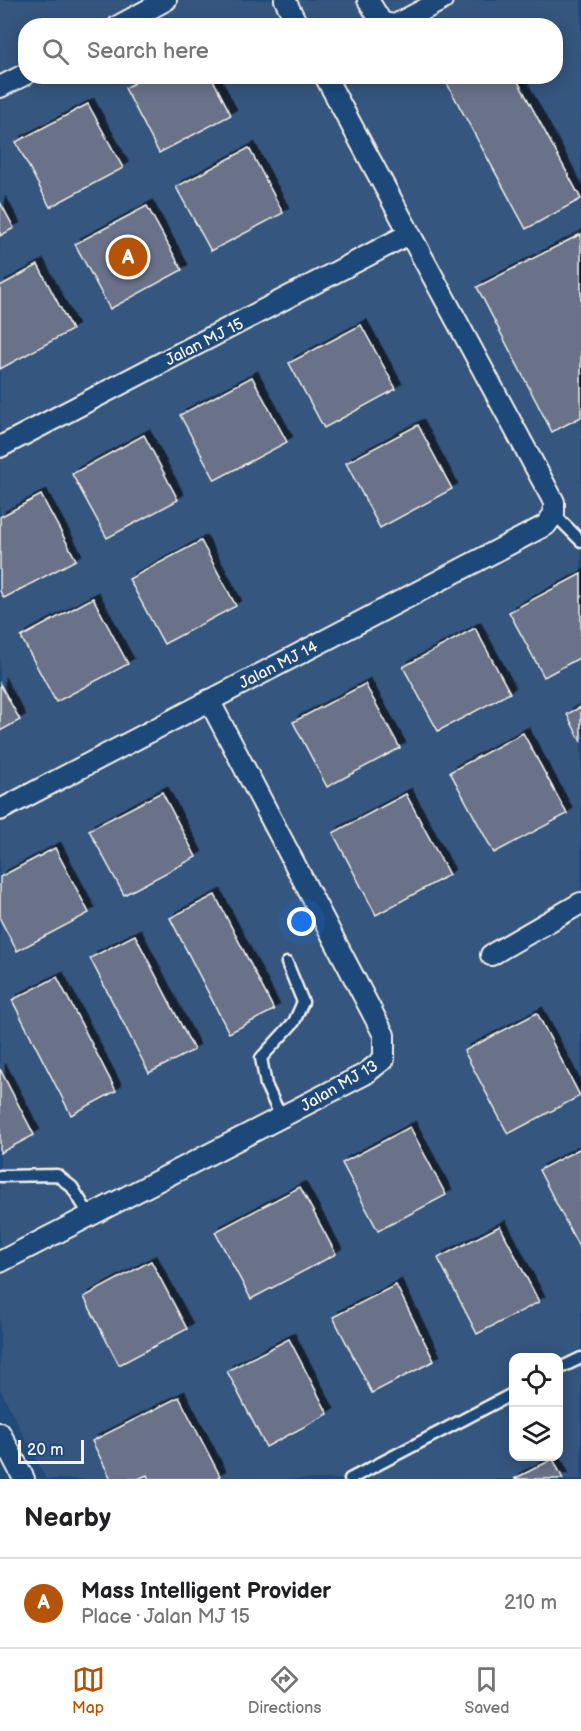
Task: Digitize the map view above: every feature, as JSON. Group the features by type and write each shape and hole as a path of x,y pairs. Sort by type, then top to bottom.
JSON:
{"street":[{"path":"133,18 166,0"},
{"path":"285,0 294,18"},
{"path":"368,0 379,18"},
{"path":"408,18 442,0"},
{"path":"0,87 18,78"},
{"path":"329,84 554,502 554,514"},
{"name":"Jalan MJ 15","path":"0,447 409,234"},
{"name":"Jalan MJ 14","path":"0,810 546,525 554,514"},
{"name":"Jalan MJ 13","path":"0,1262 365,1074 384,1059 384,1035 209,700"},
{"path":"491,955 581,903"},
{"path":"0,1433 24,1479"}],"lane":[{"path":"554,514 581,541"},
{"path":"281,1117 266,1086 261,1059 294,1022 303,1002 287,963"},
{"path":"0,1176 57,1175 72,1187 90,1216"},
{"path":"563,1367 581,1358"},
{"path":"351,1479 509,1395"}],"shaded area":[{"path":"0,0 581,0 581,1479 46,1479 0,1389"}],"building":[{"path":"132,84 215,84 231,115 159,153 125,88"},
{"path":"447,84 519,84 581,199 526,229"},
{"path":"88,104 123,168 50,207 16,142"},
{"path":"249,148 283,213 211,251 176,187"},
{"path":"0,202 14,228 0,236"},
{"path":"147,206 182,270 110,309 75,244"},
{"path":"581,234 581,417 552,432 477,287"},
{"path":"38,265 72,330 0,369 0,286"},
{"path":"361,325 396,389 324,428 289,363"},
{"path":"252,377 287,442 215,480 180,415"},
{"path":"418,425 452,489 380,528 346,463"},
{"path":"144,435 178,500 107,538 72,474"},
{"path":"41,495 76,560 4,598 0,591 0,517"},
{"path":"201,541 236,606 164,644 129,579"},
{"path":"581,574 581,657 544,677 509,612"},
{"path":"93,598 128,664 56,702 21,637"},
{"path":"475,628 510,693 438,731 403,667"},
{"path":"0,684 20,720 0,731"},
{"path":"365,684 400,748 327,787 293,722"},
{"path":"581,707 581,742 567,714"},
{"path":"523,733 567,814 494,853 450,772"},
{"path":"162,792 196,857 124,895 89,830"},
{"path":"406,794 449,875 376,915 333,833"},
{"path":"55,848 89,913 17,951 0,919 0,877"},
{"path":"215,895 274,1010 229,1033 170,918"},
{"path":"135,935 194,1050 149,1073 90,958"},
{"path":"57,977 116,1091 71,1115 12,1000"},
{"path":"537,1013 580,1096 508,1134 464,1051"},
{"path":"0,1069 34,1135 0,1153"},
{"path":"410,1127 446,1195 378,1231 342,1163"},
{"path":"581,1148 581,1251 539,1170"},
{"path":"300,1187 336,1254 251,1299 215,1232"},
{"path":"500,1226 539,1302 477,1334 438,1258"},
{"path":"151,1261 187,1329 119,1365 84,1297"},
{"path":"396,1285 434,1361 372,1393 333,1317"},
{"path":"289,1339 328,1414 266,1447 227,1371"},
{"path":"179,1397 220,1476 215,1479 149,1479 147,1475 138,1479 111,1479 92,1441"},
{"path":"549,1461 554,1461 563,1479 514,1479"}],"place":[{"name":"Mass Intelligent Provider","path":"128,257"}]}
